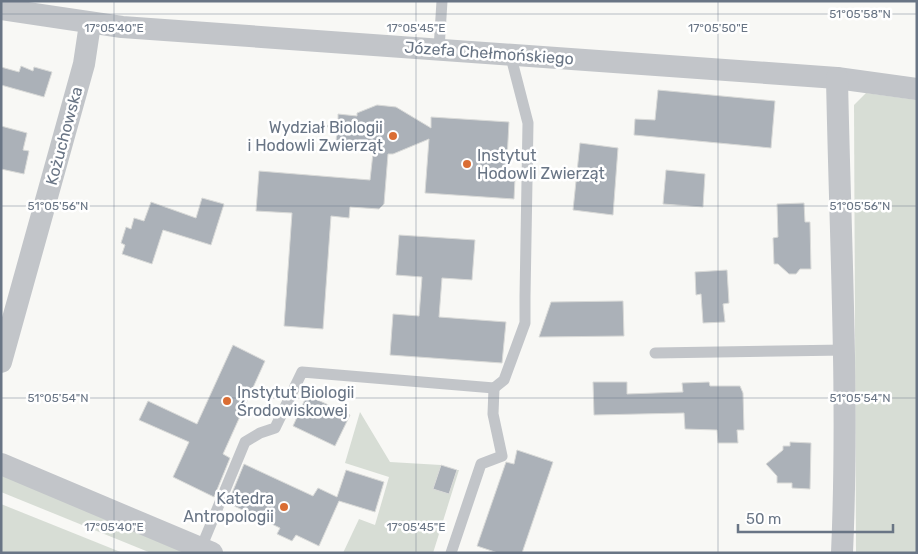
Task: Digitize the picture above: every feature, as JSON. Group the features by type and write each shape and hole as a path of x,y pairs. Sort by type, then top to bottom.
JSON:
{"street":[{"name":"Józefa Chełmońskiego","path":"1,10 90,24 837,78 917,89"},
{"name":"Kożuchowska","path":"1,362 88,48 90,24"},
{"path":"837,78 845,350 845,491 842,553"},
{"path":"1,464 207,550"}],"lane":[{"path":"438,49 442,1"},
{"path":"207,550 245,442 260,433 275,428 302,372 494,388 504,380 525,323 528,123 513,65 514,54"},
{"path":"655,353 845,350"},
{"path":"451,553 481,464 502,456 494,414 494,388"}],"shaded area":[{"path":"866,93 917,100 917,553 856,553 854,105"},
{"path":"360,412 390,462 441,465 434,489 449,494 457,470 459,470 433,553 343,553 359,519 375,525 389,477 345,463"},
{"path":"1,474 186,553 151,553 1,492"},
{"path":"1,504 123,553 1,553"}],"building":[{"path":"21,66 33,71 34,67 52,72 44,97 1,85 1,67 19,72"},
{"path":"658,90 775,101 771,148 634,135 635,119 655,120"},
{"path":"377,105 396,107 431,128 431,117 509,122 506,178 515,179 514,199 425,193 429,139 393,154 388,154 384,204 379,209 350,207 349,218 331,216 323,329 284,326 292,213 256,211 259,171 370,180 373,153 355,143 336,141 337,132 326,126 338,121 338,114 357,116 357,113"},
{"path":"1,126 27,133 23,150 29,151 24,174 1,169"},
{"path":"580,143 618,148 613,215 573,210"},
{"path":"666,170 705,174 703,207 663,204"},
{"path":"202,198 224,204 211,245 163,230 152,264 122,254 125,245 121,243 126,227 131,229 134,218 144,221 151,202 196,218"},
{"path":"804,203 805,222 810,222 811,269 800,269 796,274 789,274 778,264 774,264 773,238 778,237 777,204"},
{"path":"399,235 475,240 472,280 442,278 439,317 506,322 502,363 390,355 393,314 419,316 422,277 396,275"},
{"path":"727,270 729,303 723,304 725,322 703,323 701,294 696,295 695,272"},
{"path":"623,301 624,336 539,337 551,302"},
{"name":"Instytut Biologii Środowiskowej","path":"233,345 265,361 223,454 230,458 214,497 173,477 189,442 139,420 148,401 197,424"},
{"path":"593,382 627,382 627,394 683,392 682,383 709,382 710,386 740,386 743,393 744,430 737,430 738,443 718,443 717,430 685,429 684,413 594,415"},
{"path":"307,395 350,415 335,446 293,426"},
{"path":"790,442 811,443 810,489 792,488 792,483 777,483 777,476 766,464 783,450 783,446 790,446"},
{"path":"517,450 553,462 522,553 498,553 477,546 506,462 514,464"},
{"name":"Katedra Antropologii","path":"244,464 313,496 318,488 337,497 346,470 384,482 375,512 339,501 319,546 296,535 292,541 277,534 280,528 228,503"},
{"path":"441,465 457,470 449,494 433,489"}],"place":[{"name":"Wydział Biologii i Hodowli Zwierząt","path":"393,136"},
{"name":"Instytut Hodowli Zwierząt","path":"467,164"},
{"name":"Instytut Biologii Środowiskowej","path":"227,401"},
{"name":"Katedra Antropologii","path":"284,507"}]}
